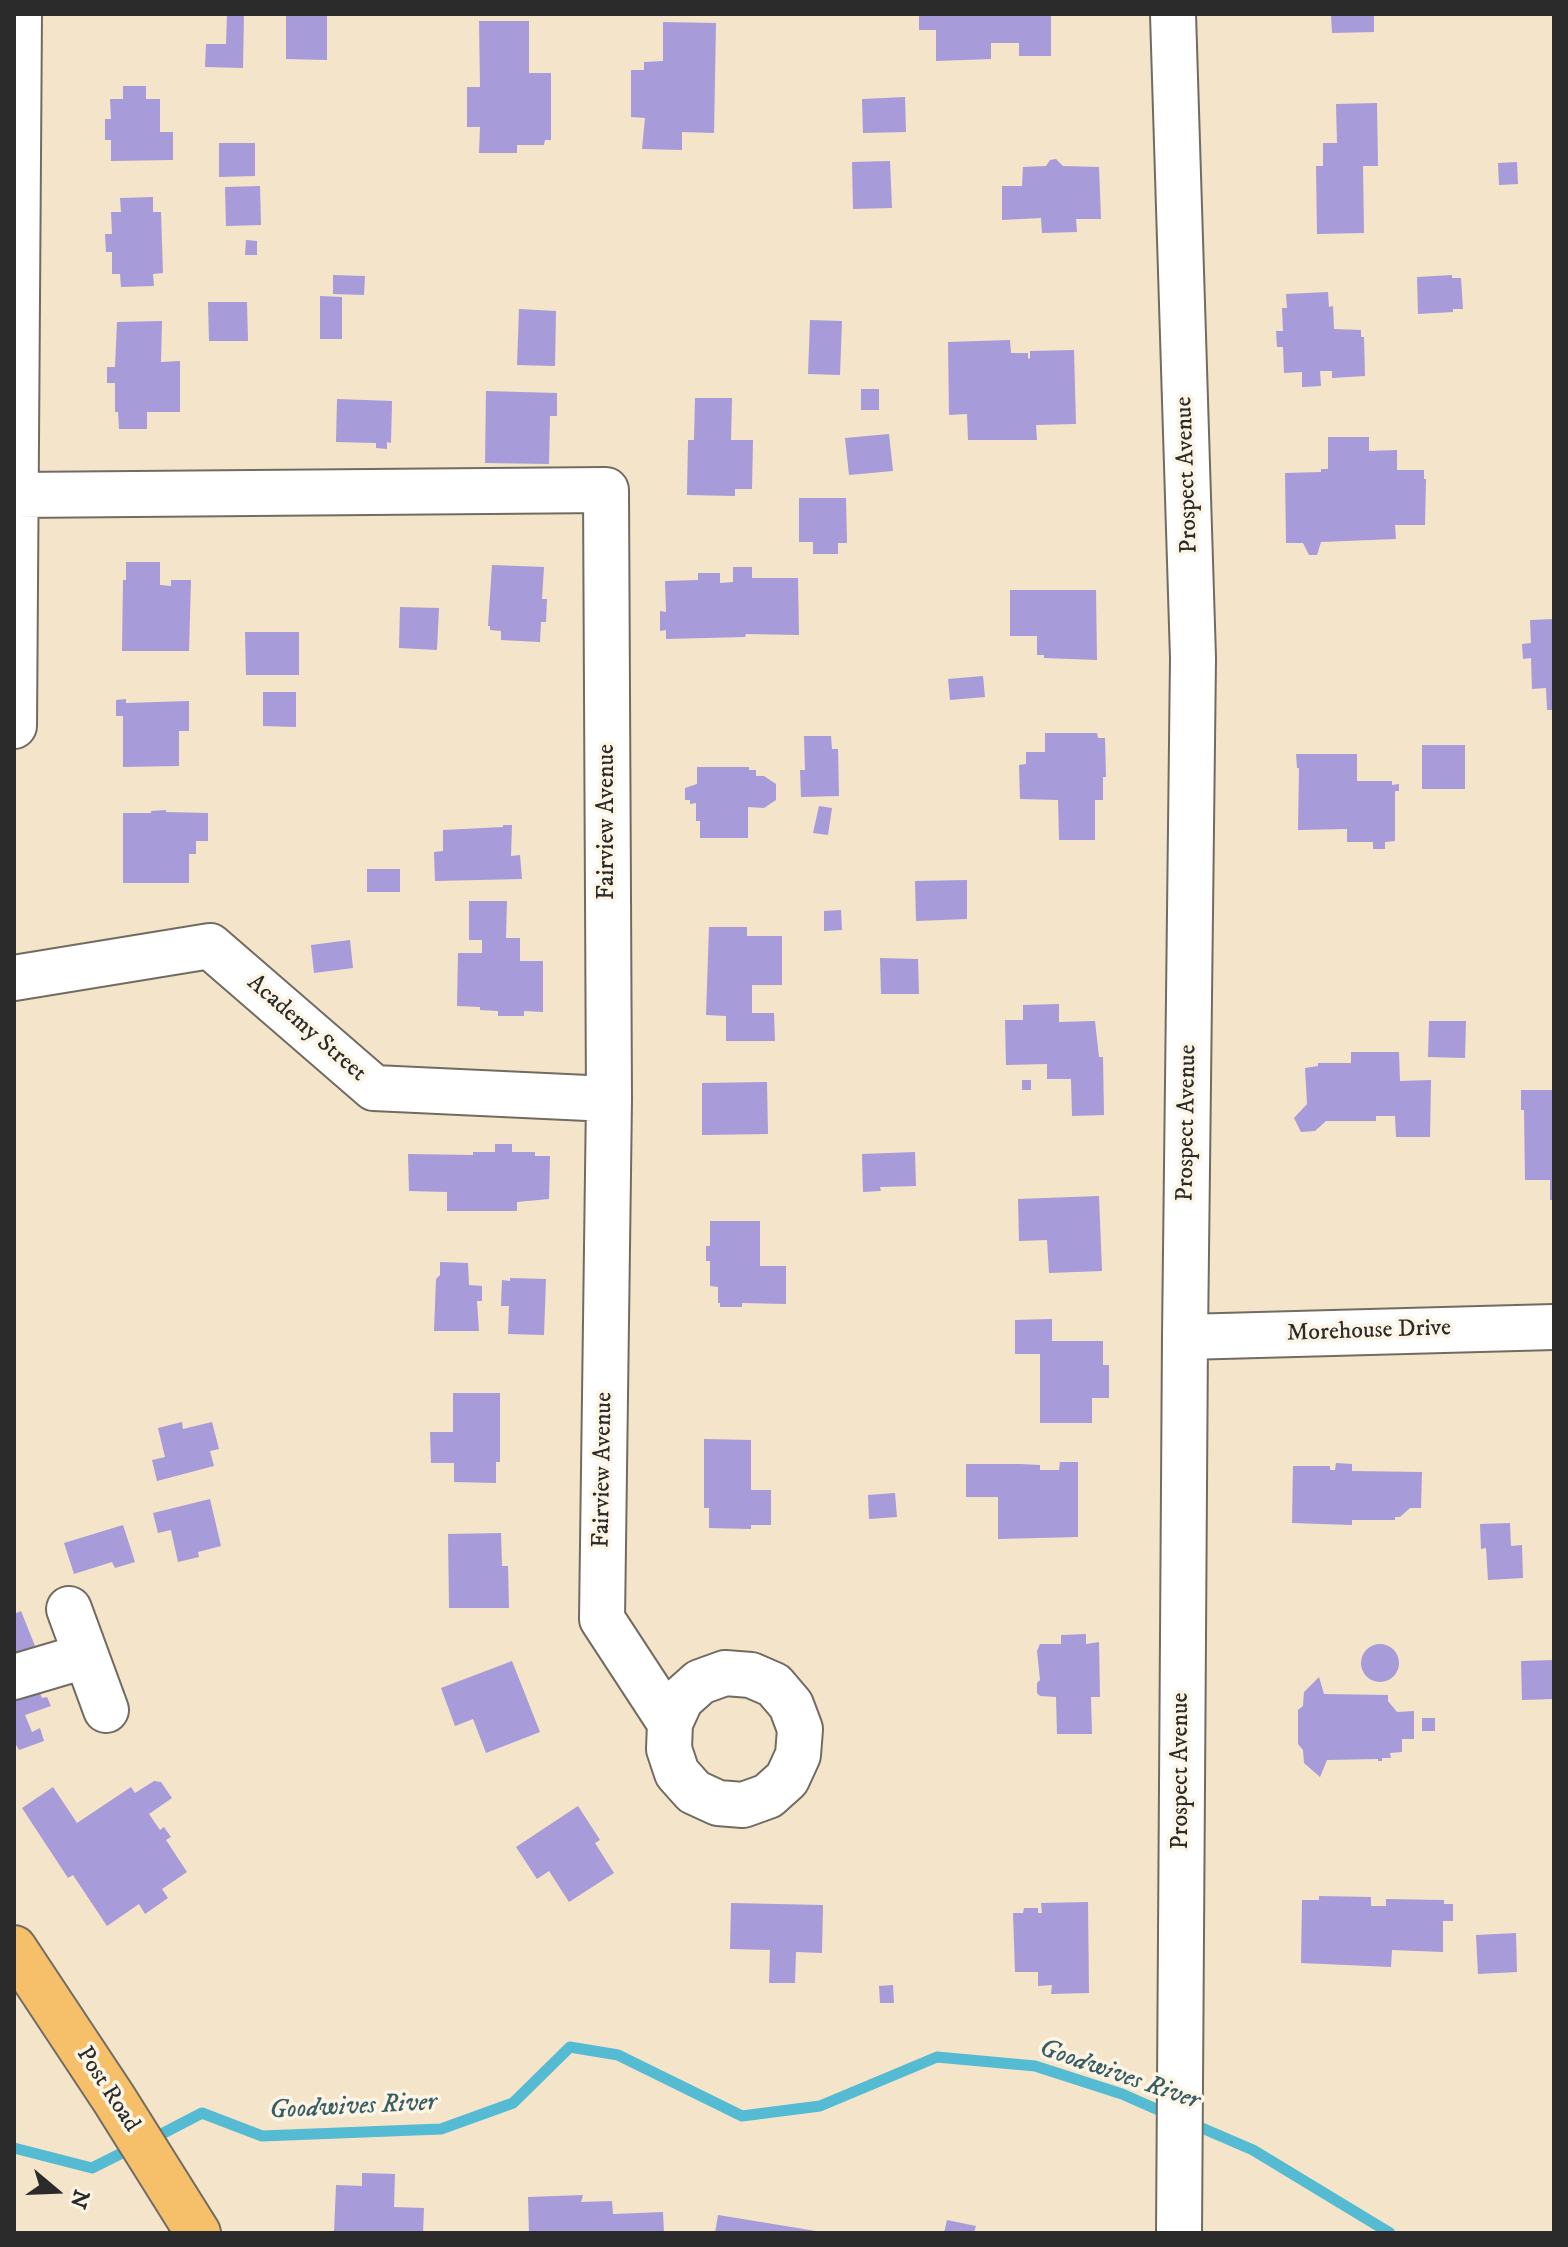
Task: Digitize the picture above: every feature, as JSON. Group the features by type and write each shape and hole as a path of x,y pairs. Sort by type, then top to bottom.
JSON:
{"main road":[{"name":"Post Road","path":"14,1948 198,2233"}],"street":[{"path":"14,726 19,14"},
{"name":"Prospect Avenue","path":"1173,14 1193,658 1179,2233"},
{"name":"Fairview Avenue","path":"17,495 606,490 609,1099 602,1619 670,1723"},
{"name":"Academy Street","path":"14,978 210,946 374,1088 609,1099"},
{"name":"Morehouse Drive","path":"1185,1337 1554,1327"},
{"path":"69,1609 106,1710"},
{"path":"14,1677 85,1656"}],"building":[{"path":"227,14 244,14 243,68 205,67 206,44 226,44"},
{"path":"286,14 327,14 327,60 286,59"},
{"path":"919,14 1051,14 1051,56 1019,56 1019,43 991,43 991,59 936,61 936,30 919,30"},
{"path":"1331,14 1374,14 1374,32 1332,33"},
{"path":"479,21 529,21 529,73 551,73 551,140 545,140 544,145 517,145 517,153 479,153 480,127 467,127 467,87 480,87"},
{"path":"663,22 716,23 714,133 682,132 682,150 642,149 645,118 631,117 631,70 644,70 644,62 663,61"},
{"path":"123,86 146,86 146,99 160,99 160,132 173,132 173,160 111,161 111,140 105,140 105,119 111,119 110,99 123,99"},
{"path":"905,97 906,132 863,133 862,99"},
{"path":"1377,103 1378,166 1363,166 1364,233 1317,234 1316,166 1323,166 1323,143 1337,143 1336,104"},
{"path":"219,143 255,143 255,176 219,177"},
{"path":"1056,159 1063,166 1099,167 1101,219 1076,219 1077,232 1042,233 1041,218 1002,220 1002,186 1022,186 1023,167 1046,166 1050,160"},
{"path":"890,161 892,208 853,209 852,162"},
{"path":"1517,162 1518,184 1499,185 1498,163"},
{"path":"260,186 261,225 226,226 225,187"},
{"path":"153,197 153,212 161,212 163,273 153,274 154,286 121,287 120,274 112,274 112,252 106,252 105,234 112,234 111,212 121,212 120,198"},
{"path":"246,240 257,241 257,255 245,255"},
{"path":"333,275 365,276 364,295 333,294"},
{"path":"1452,275 1452,278 1461,278 1463,309 1418,314 1417,277"},
{"path":"1328,292 1329,307 1333,306 1334,329 1361,330 1365,376 1332,378 1332,371 1320,371 1321,386 1302,387 1302,372 1284,373 1283,347 1277,347 1276,331 1283,331 1282,308 1287,308 1286,294"},
{"path":"320,296 342,297 342,339 320,339"},
{"path":"208,302 247,302 248,341 209,341"},
{"path":"519,309 556,311 555,366 517,365"},
{"path":"810,320 842,321 840,375 808,374"},
{"path":"162,321 161,362 180,361 180,412 147,412 147,429 119,429 118,412 115,412 115,383 107,383 107,367 115,367 117,322"},
{"path":"1010,340 1011,353 1028,353 1028,359 1030,351 1074,350 1076,424 1036,425 1037,440 968,440 967,414 949,415 948,342"},
{"path":"861,389 879,389 879,410 861,410"},
{"path":"486,391 557,393 557,416 550,416 549,464 485,463"},
{"path":"695,398 732,398 731,440 753,440 752,489 735,489 735,496 687,495 688,440 694,440"},
{"path":"337,399 392,401 391,443 387,442 387,449 376,448 376,443 336,442"},
{"path":"889,434 893,471 849,475 845,438"},
{"path":"1328,437 1369,437 1369,451 1397,450 1397,470 1424,470 1425,525 1395,525 1396,539 1321,542 1317,555 1309,555 1303,543 1286,543 1285,473 1328,469"},
{"path":"799,498 846,498 847,543 838,543 838,554 813,554 813,542 799,542"},
{"path":"126,562 160,562 160,585 171,586 171,580 191,580 189,651 122,651"},
{"path":"492,565 544,567 542,599 547,599 546,622 541,622 540,642 501,640 501,631 490,630"},
{"path":"733,567 752,567 752,578 798,578 799,635 746,634 745,637 666,639 666,630 660,631 660,611 666,612 665,581 698,580 698,573 720,573 720,583 733,582"},
{"path":"1010,590 1096,590 1097,660 1044,658 1044,655 1037,655 1037,636 1010,636"},
{"path":"400,607 439,608 437,650 399,648"},
{"path":"1554,619 1554,710 1547,710 1546,688 1532,689 1531,658 1523,659 1522,644 1531,643 1530,620"},
{"path":"245,632 299,632 299,675 246,675"},
{"path":"983,676 985,697 950,700 948,679"},
{"path":"263,692 296,692 296,727 263,726"},
{"path":"126,699 126,703 189,701 189,731 179,731 179,766 123,767 123,716 116,716 116,700"},
{"path":"1045,733 1097,733 1098,738 1105,738 1106,777 1103,777 1103,800 1095,800 1095,840 1059,840 1058,800 1020,799 1019,765 1026,764 1026,752 1045,752"},
{"path":"804,736 831,736 832,749 838,749 839,796 801,797 800,770 805,770"},
{"path":"1422,745 1465,745 1465,789 1422,789"},
{"path":"1296,754 1357,754 1357,781 1392,781 1392,785 1399,784 1399,791 1395,791 1395,841 1385,842 1385,849 1373,849 1373,842 1347,842 1347,829 1298,830 1299,768"},
{"path":"697,767 749,767 749,770 756,770 756,776 764,776 776,784 776,800 764,808 748,807 748,838 700,838 696,803 690,804 690,800 685,800 685,788 697,784"},
{"path":"819,806 832,808 828,835 813,833"},
{"path":"166,810 208,813 208,841 196,841 196,854 189,854 189,883 123,883 123,813"},
{"path":"512,825 511,856 520,855 522,879 435,881 434,852 443,851 443,830"},
{"path":"367,869 400,869 400,892 367,892"},
{"path":"967,880 967,919 916,921 915,881"},
{"path":"469,901 507,901 506,938 520,938 520,961 543,961 543,1012 524,1011 524,1016 498,1016 498,1011 457,1006 458,953 482,953 482,940 469,940"},
{"path":"841,910 842,930 824,931 824,911"},
{"path":"709,927 747,927 747,936 782,936 782,985 752,985 752,1013 774,1013 775,1041 726,1041 726,1016 706,1015"},
{"path":"350,940 353,968 314,973 311,945"},
{"path":"880,958 918,959 919,994 881,994"},
{"path":"1059,1004 1059,1022 1095,1021 1099,1057 1103,1057 1104,1115 1072,1116 1071,1079 1047,1079 1047,1064 1006,1065 1005,1020 1023,1020 1023,1005"},
{"path":"1429,1021 1466,1021 1465,1058 1428,1057"},
{"path":"1351,1052 1399,1052 1400,1081 1431,1080 1430,1137 1396,1137 1395,1116 1376,1116 1376,1121 1326,1121 1315,1131 1301,1132 1294,1118 1307,1104 1305,1068 1318,1066 1318,1063 1351,1063"},
{"path":"1022,1080 1031,1080 1031,1090 1022,1090"},
{"path":"767,1082 768,1134 702,1135 702,1083"},
{"path":"1521,1090 1554,1090 1554,1200 1550,1200 1550,1180 1525,1180"},
{"path":"495,1144 512,1144 512,1152 535,1152 535,1156 550,1156 549,1199 517,1202 517,1211 447,1211 447,1192 409,1191 408,1154 473,1155 473,1152 495,1152"},
{"path":"915,1152 916,1186 880,1187 881,1191 863,1192 862,1154"},
{"path":"1099,1196 1102,1271 1049,1273 1047,1240 1019,1241 1018,1199"},
{"path":"710,1221 760,1221 760,1266 786,1266 786,1304 742,1303 742,1307 720,1307 718,1287 710,1286 710,1261 706,1261 706,1246 710,1246"},
{"path":"440,1262 468,1263 469,1285 482,1286 482,1301 477,1301 479,1331 434,1331 436,1279 440,1275"},
{"path":"510,1278 546,1279 544,1335 508,1334 509,1306 501,1306 502,1280 510,1281"},
{"path":"1052,1319 1052,1341 1103,1341 1103,1365 1109,1365 1109,1398 1092,1398 1092,1423 1040,1423 1040,1354 1015,1354 1015,1320"},
{"path":"453,1393 500,1393 500,1462 496,1462 496,1483 454,1482 454,1463 431,1463 430,1432 453,1432"},
{"path":"182,1422 183,1429 212,1422 219,1449 210,1451 214,1466 157,1481 152,1460 165,1457 158,1428"},
{"path":"704,1439 751,1440 751,1490 771,1490 771,1525 751,1525 751,1529 709,1528 709,1508 704,1508"},
{"path":"1060,1462 1078,1462 1078,1537 998,1539 998,1497 966,1497 966,1464 1040,1465 1040,1470 1059,1470"},
{"path":"1336,1463 1352,1464 1352,1471 1422,1472 1421,1508 1410,1508 1395,1520 1352,1520 1352,1525 1292,1523 1293,1466 1330,1466 1330,1470 1335,1470"},
{"path":"895,1493 897,1517 869,1519 868,1495"},
{"path":"210,1499 221,1546 198,1552 199,1557 178,1562 171,1530 158,1533 153,1513"},
{"path":"1510,1523 1511,1546 1522,1545 1523,1578 1488,1580 1486,1548 1481,1549 1480,1524"},
{"path":"123,1525 135,1562 115,1568 112,1562 74,1574 64,1543"},
{"path":"501,1533 502,1566 508,1566 509,1608 449,1608 448,1534"},
{"path":"21,1611 35,1646 14,1655 14,1614"},
{"path":"1086,1634 1086,1644 1099,1642 1100,1697 1091,1697 1092,1734 1057,1734 1056,1697 1037,1693 1040,1680 1037,1651 1040,1644 1061,1644 1061,1635"},
{"path":"1380,1644 1394,1649 1399,1663 1394,1677 1380,1682 1366,1677 1361,1663 1366,1649"},
{"path":"1554,1660 1554,1699 1522,1700 1521,1661"},
{"path":"512,1661 540,1732 486,1753 473,1719 455,1726 441,1688"},
{"path":"1319,1677 1324,1694 1388,1695 1388,1701 1397,1712 1414,1711 1414,1739 1402,1739 1402,1752 1390,1753 1391,1758 1382,1758 1382,1761 1327,1760 1320,1777 1304,1763 1303,1750 1298,1744 1298,1710 1303,1706 1304,1692"},
{"path":"14,1686 38,1688 42,1698 47,1697 51,1706 25,1715 32,1732 40,1728 44,1741 19,1750 14,1741"},
{"path":"1422,1718 1435,1718 1435,1731 1422,1731"},
{"path":"154,1781 161,1782 172,1798 149,1814 160,1830 164,1827 171,1837 166,1840 187,1872 162,1889 168,1898 145,1914 139,1904 107,1926 73,1875 68,1878 22,1808 53,1787 77,1823 131,1787 135,1793"},
{"path":"578,1806 600,1840 595,1843 614,1873 569,1902 549,1871 537,1879 516,1847"},
{"path":"1319,1896 1371,1897 1371,1906 1386,1906 1386,1899 1444,1900 1444,1904 1453,1904 1453,1921 1443,1921 1443,1952 1392,1950 1391,1967 1301,1963 1302,1900 1319,1900"},
{"path":"1088,1902 1089,1993 1051,1994 1052,1985 1038,1986 1038,1972 1015,1972 1013,1913 1023,1913 1024,1908 1038,1908 1038,1913 1042,1913 1041,1903"},
{"path":"731,1903 823,1905 822,1953 796,1952 795,1983 769,1983 770,1950 730,1949"},
{"path":"1516,1933 1517,1972 1478,1974 1476,1935"},
{"path":"893,1985 894,2003 880,2003 879,1986"},
{"path":"362,2173 395,2174 394,2207 424,2208 423,2233 334,2233 336,2185 362,2186"},
{"path":"583,2195 581,2202 612,2201 613,2214 663,2212 664,2233 529,2233 528,2197"},
{"path":"718,2215 816,2231 816,2233 715,2233"},
{"path":"947,2220 976,2226 974,2233 944,2233"}],"waterway":[{"name":"Goodwives River","path":"150,2140 202,2113 262,2136 441,2129 513,2103 570,2047 618,2055 742,2116 820,2106 937,2057 1035,2066 1122,2094 1172,2116"},
{"name":"Goodwives River","path":"1188,2122 1253,2150 1390,2233"},
{"name":"Goodwives River","path":"14,2148 92,2168 134,2147"}]}
